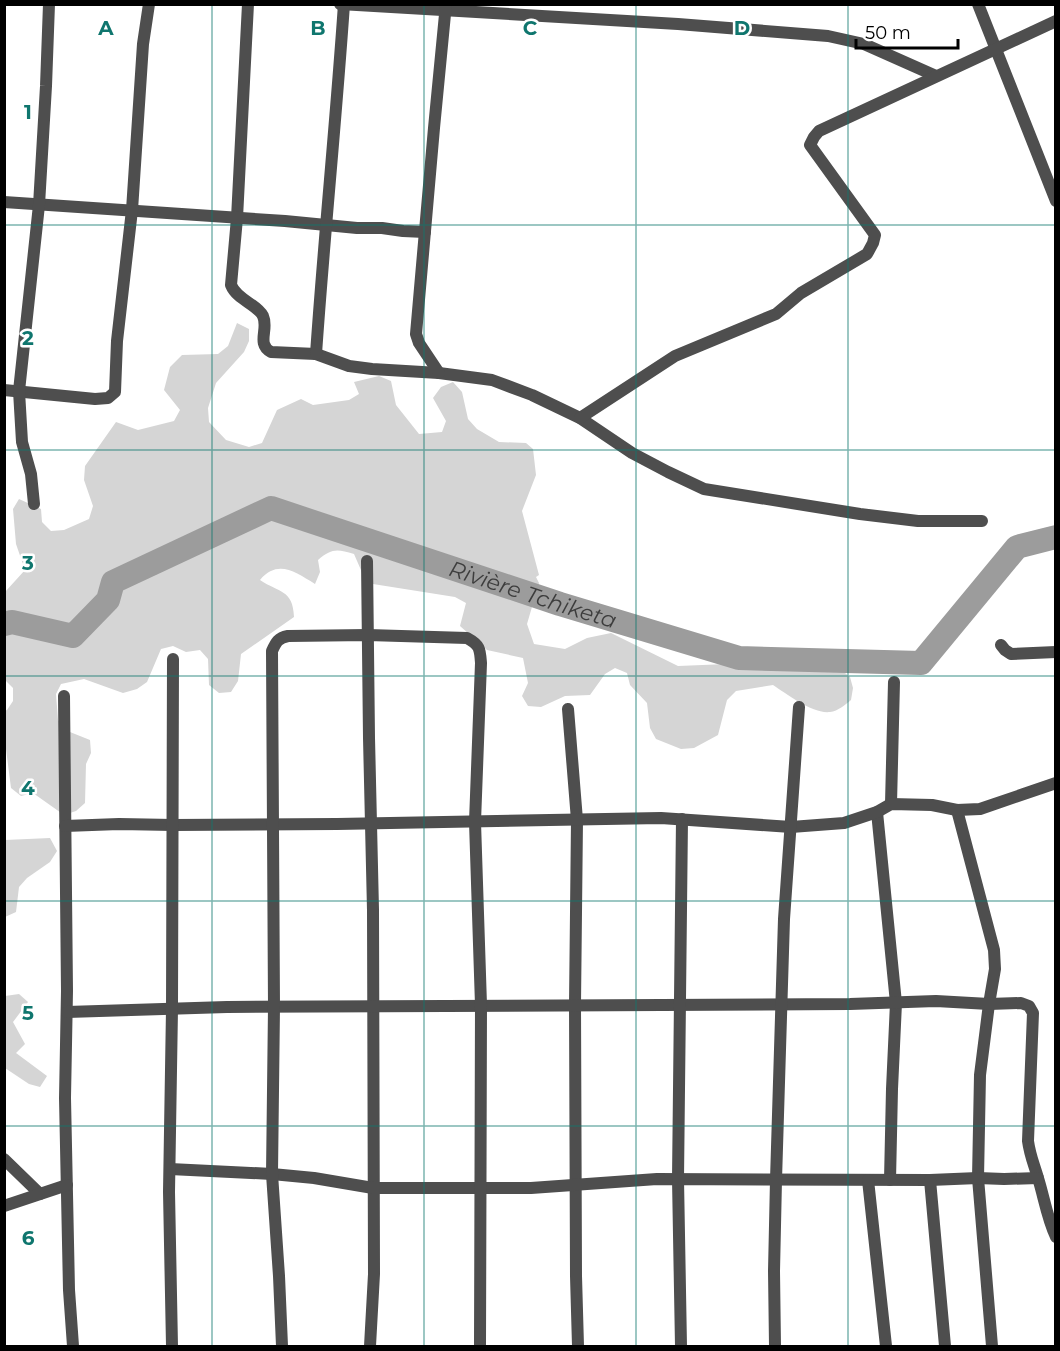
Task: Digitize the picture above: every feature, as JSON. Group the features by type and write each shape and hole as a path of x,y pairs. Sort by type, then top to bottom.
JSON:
{"street":[{"path":"34,504 31,474 22,442 19,391 39,205 49,4"},
{"path":"4,390 95,399 108,398 115,392 117,341 132,210 143,44 149,4"},
{"path":"248,4 237,218 231,285 234,292 262,314 263,343 266,349 271,352 316,354 349,366 439,373 492,380 532,395 580,418 632,453 704,489 918,521 982,520"},
{"path":"978,4 1056,201"},
{"path":"316,354 336,120 343,5 446,8 828,36 864,44 936,75"},
{"path":"439,373 419,343 416,334 446,8"},
{"path":"580,418 675,356 776,314 801,293 867,254 875,235 810,145 819,131 1056,21"},
{"path":"4,202 425,232"},
{"path":"367,561 373,1005 374,1274 370,1347"},
{"path":"282,1347 272,1174 274,825 272,651 276,642 281,638 368,635 467,638 475,642 480,650 476,822 482,1005 480,1347"},
{"path":"1001,645 1011,654 1056,652"},
{"path":"172,1347 170,1169 173,659"},
{"path":"891,804 894,682"},
{"path":"64,696 67,1012 65,1098 72,1347"},
{"path":"775,1347 774,1271 784,919 799,707"},
{"path":"568,708 577,820 575,1004 578,1347"},
{"path":"65,826 372,824 661,818 791,827 844,823 877,812 891,804 932,805 957,810 980,809 1056,783"},
{"path":"957,810 994,950 995,969 980,1075 978,1178 992,1347"},
{"path":"877,812 896,1003 890,1180"},
{"path":"681,1347 678,1179 682,819"},
{"path":"67,1012 373,1005 936,1001 1021,1003 1029,1006 1033,1013 1028,1141 1030,1155 1056,1237"},
{"path":"4,1159 40,1194"},
{"path":"170,1169 272,1174 314,1178 373,1188 531,1188 678,1179 1038,1178"},
{"path":"868,1180 886,1347"},
{"path":"930,1180 945,1347"},
{"path":"4,1206 67,1185"}],"shaded area":[{"path":"237,323 249,329 249,341 244,352 216,383 208,408 209,422 226,440 249,447 262,443 277,410 301,399 313,405 349,400 359,394 354,382 379,376 391,381 396,405 419,434 442,432 446,421 433,398 441,387 453,382 462,392 468,419 477,429 499,442 526,443 533,449 536,475 522,511 539,575 536,577 539,583 527,624 534,644 565,649 587,638 611,633 678,666 779,662 840,669 850,677 853,688 851,700 841,708 823,712 800,703 773,685 736,691 727,700 718,735 694,748 681,749 656,739 650,728 647,703 630,685 627,673 615,668 605,674 590,695 565,696 541,707 528,706 522,696 528,683 523,658 487,650 460,626 466,603 455,597 373,584 364,577 354,554 335,551 327,553 318,560 320,572 315,584 294,572 280,569 273,570 260,580 288,596 294,617 241,654 238,681 231,692 219,693 209,685 208,659 200,650 186,652 173,646 161,649 147,682 137,689 123,693 84,679 61,684 56,694 58,720 65,730 90,740 91,753 86,764 85,803 76,811 64,815 33,793 21,796 11,788 5,748 4,711 13,701 13,688 5,680 5,592 25,570 16,544 13,509 19,499 41,509 42,522 51,531 64,530 89,519 93,506 84,480 85,466 116,422 138,430 174,421 180,410 164,390 170,367 182,355 218,354 228,346"},
{"path":"50,838 57,851 50,862 27,878 19,887 16,912 5,917 5,840"},
{"path":"19,994 28,1002 13,1022 25,1044 16,1053 47,1076 40,1087 29,1084 5,1068 5,996"}],"waterway":[{"name":"Rivière Tchiketa","path":"4,624 12,622 73,636 108,600 113,582 271,508 560,604 739,658 921,663 1017,547 1056,537"}]}
